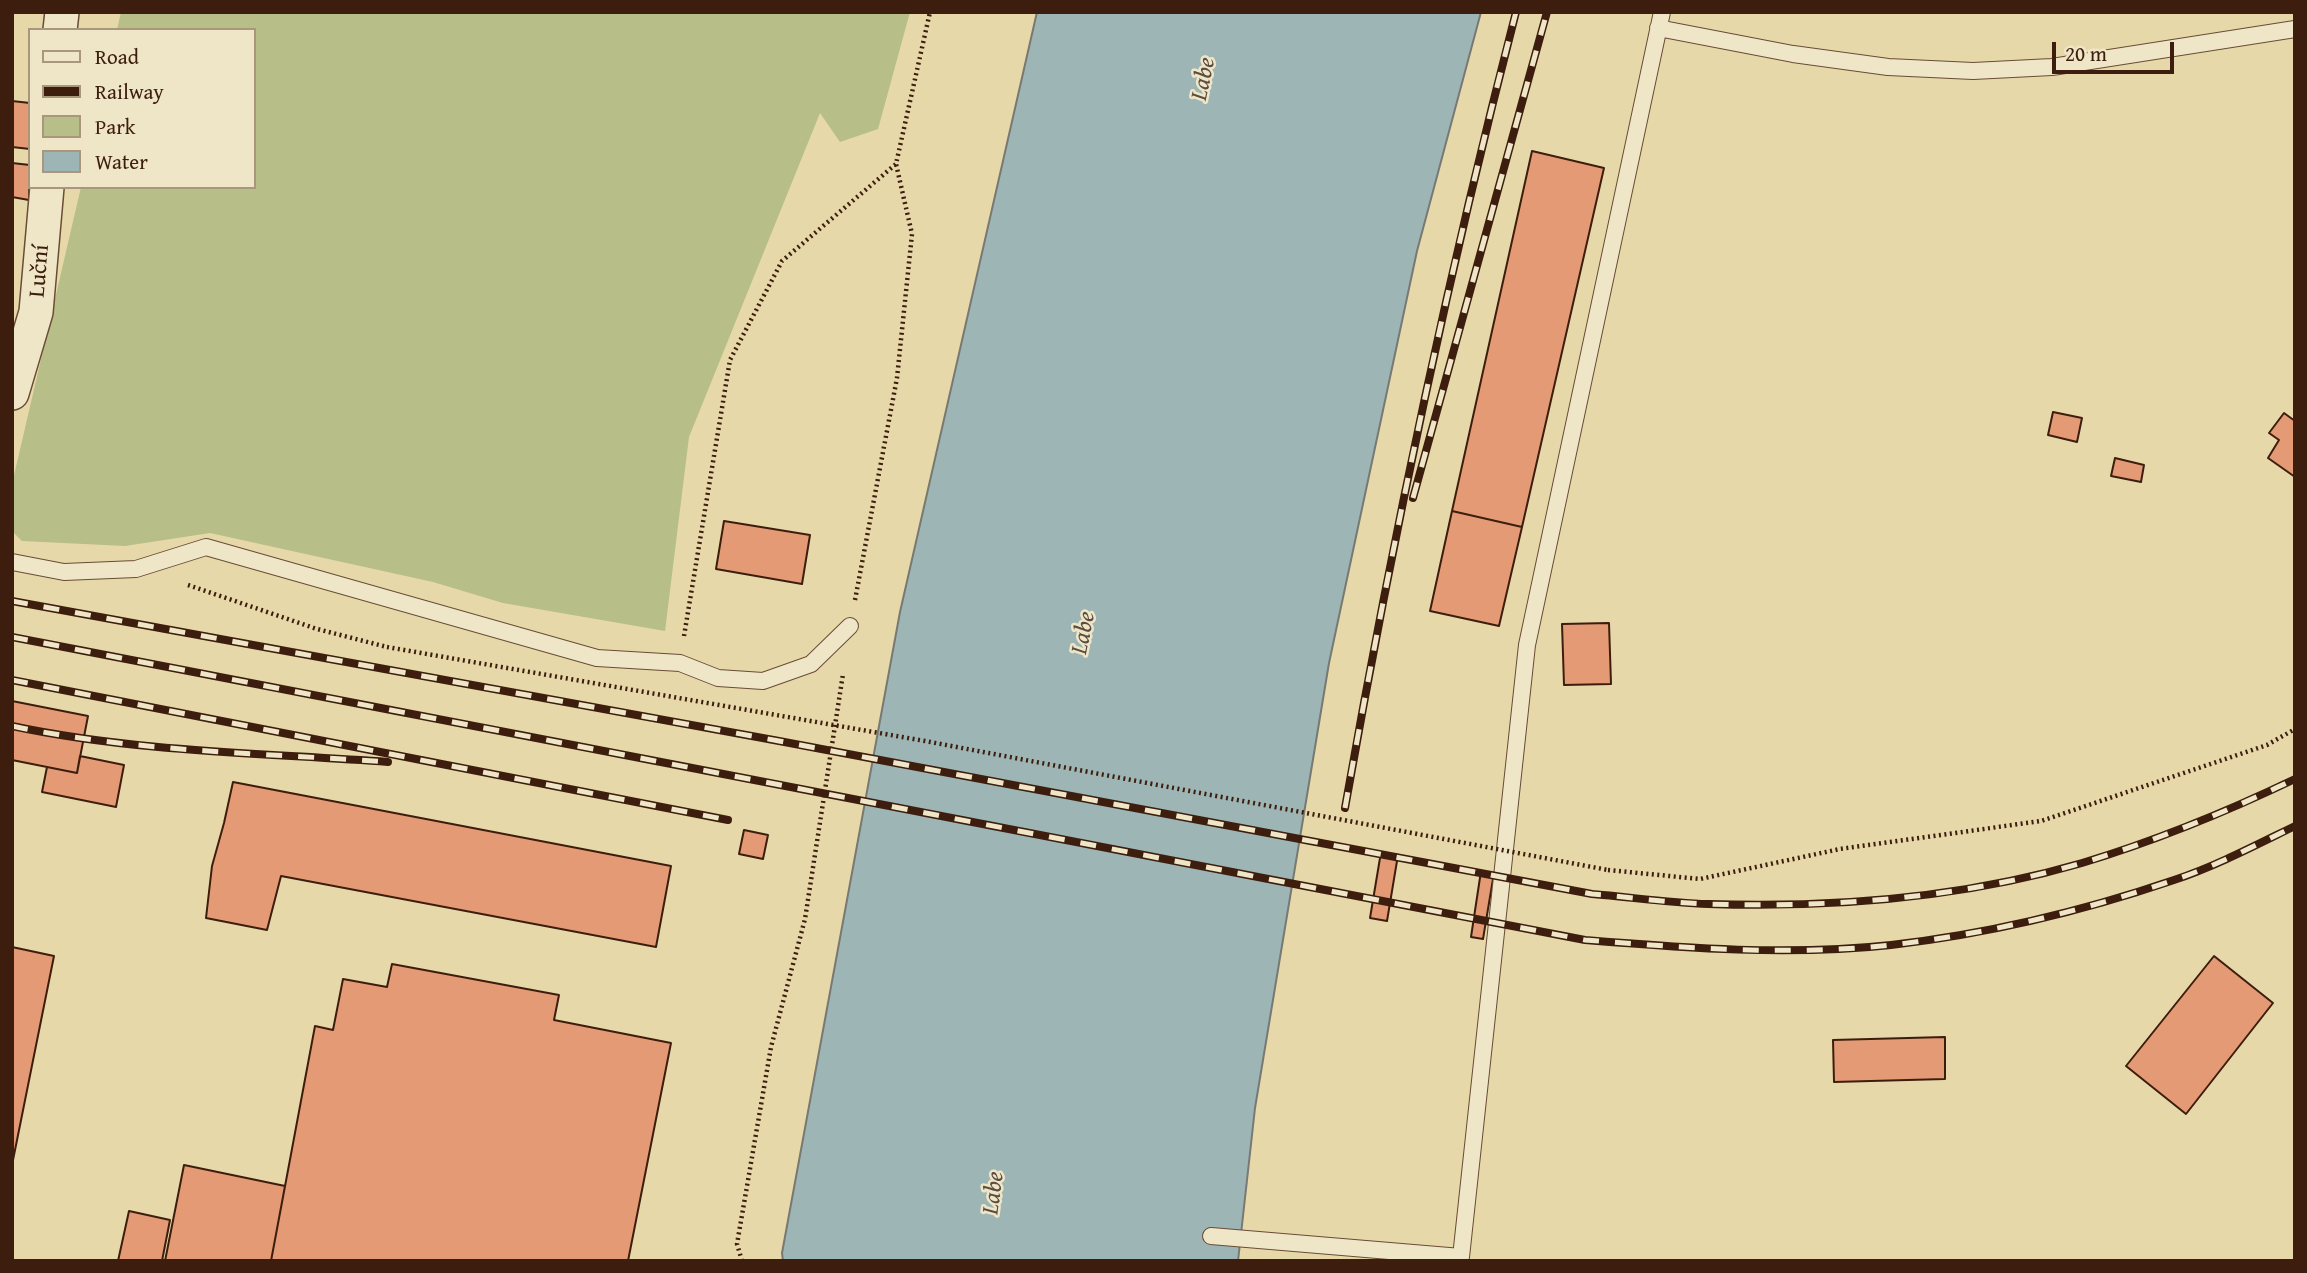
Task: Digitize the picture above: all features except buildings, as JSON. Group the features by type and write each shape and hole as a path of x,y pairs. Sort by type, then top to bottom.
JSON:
{"street":[{"name":"Luční","path":"12,393 36,312 47,189"}],"lane":[{"path":"1211,1236 1461,1259 1527,645 1660,20 1793,54 1888,67 1973,71 2052,66 2295,29"},
{"path":"12,562 64,572 136,569 206,547 597,659 680,663 718,678 763,681 811,664 850,626"}],"path":[{"path":"680,663 730,360 782,261 896,164"},
{"path":"136,569 232,598 317,629 387,647 925,741 1608,870 1700,879 1840,849 2041,821 2267,745 2295,729"}],"green space":[{"path":"121,12 910,12 878,129 840,142 820,113 689,437 665,631 503,603 433,582 210,533 125,546 22,541 12,531 12,484 81,189 256,189 256,28 117,28"}],"water":[{"name":"Labe","path":"1037,12 1481,12 1417,251 1329,663 1255,1108 1238,1261 783,1261 782,1253 900,612"}],"railway":[{"path":"1345,808 1423,409 1467,210 1516,12"},
{"path":"1413,498 1547,12"},
{"path":"12,601 779,741 1592,894 1679,902 1755,905 1850,902 1991,885 2082,863 2136,845 2217,814 2295,779"},
{"path":"12,637 1585,940 1699,948 1814,950 1891,945 1963,935 2070,911 2174,880 2236,855 2295,826"},
{"path":"12,680 728,820"},
{"path":"12,726 58,735 152,746 388,762"}]}
